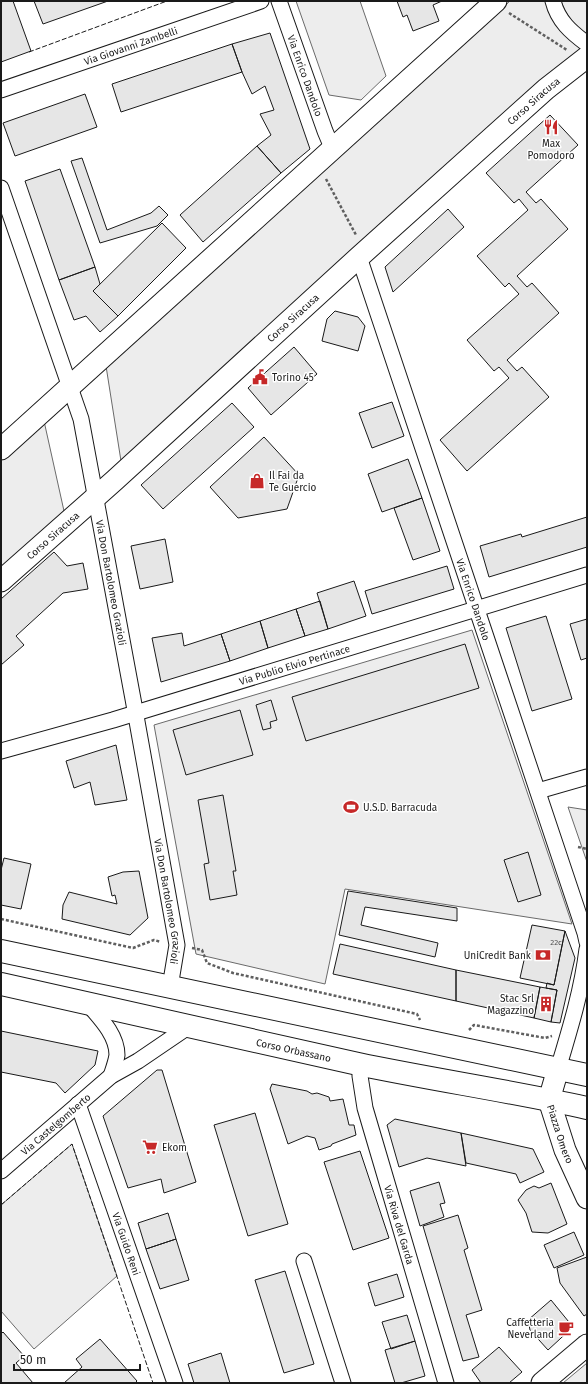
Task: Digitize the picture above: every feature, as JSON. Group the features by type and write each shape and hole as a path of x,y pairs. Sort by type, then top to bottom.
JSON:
{"main road":[{"path":"1,952 587,1075"},
{"name":"Corso Orbassano","path":"1,984 188,1027 360,1064 587,1108"}],"street":[{"name":"Via Giovanni Zambelli","path":"1,90 261,1"},
{"name":"Via Enrico Dandolo","path":"279,1 325,131 325,156"},
{"path":"553,1 558,14 585,54"},
{"path":"1,449 325,156 502,7"},
{"name":"Corso Siracusa","path":"1,581 585,54"},
{"name":"Via Don Bartolomeo Grazioli","path":"2,197 81,419 136,713 177,945 170,987"},
{"name":"Via Enrico Dandolo","path":"364,252 477,608 587,942"},
{"name":"Via Publio Elvio Pertinace","path":"1,751 136,713 587,575"},
{"path":"538,791 587,777"},
{"path":"558,1068 586,969 587,949"},
{"path":"88,1004 104,1022 111,1033 115,1045 117,1055 111,1076"},
{"name":"Via Castelgomberto","path":"1,1171 111,1076 188,1027"},
{"name":"Via Riva del Garda","path":"360,1064 360,1076 365,1108 446,1383"},
{"name":"Piazza Omero","path":"558,1068 549,1100 565,1150 587,1198"},
{"name":"Via Guido Reni","path":"78,1104 175,1383"},
{"path":"304,1260 343,1383"},
{"path":"542,1383 587,1345"}],"path":[{"path":"502,7 585,54"},
{"path":"325,156 364,252"},
{"path":"578,847 587,849"},
{"path":"1,919 133,948 154,940 202,950 207,963 233,973 417,1014 420,1021"},
{"path":"469,1030 474,1024 545,1038 570,1029"}],"shaded area":[{"path":"296,1 360,1 386,76 361,100 329,95"},
{"path":"510,1 547,1 582,48 121,461 106,366"},
{"path":"561,1 587,1 587,35 571,20"},
{"path":"44,421 64,511 1,568 1,460"},
{"name":"U.S.D. Barracuda","path":"472,630 572,924 345,889 325,984 196,954 154,725"},
{"path":"568,807 587,810 587,862"},
{"path":"72,1144 117,1276 34,1349 1,1311 1,1205"},
{"path":"587,1363 587,1383 563,1383"}],"building":[{"path":"1,1 13,1 31,51 1,62"},
{"path":"34,1 108,1 43,24"},
{"path":"397,1 442,1 433,5 439,21 413,31 407,15 403,17"},
{"path":"270,33 310,149 281,173 257,146 271,135 260,114 274,110 265,86 252,94 232,44"},
{"path":"232,44 242,72 121,112 112,84"},
{"path":"85,94 97,127 15,156 3,123"},
{"path":"550,115 578,145 526,192 536,203 541,199 568,229 517,276 527,287 532,283 559,313 507,360 517,371 522,367 549,397 467,471 440,440 509,378 499,367 494,371 467,340 519,294 509,283 505,287 477,256 528,210 519,199 514,203 486,173"},
{"path":"257,146 281,173 203,242 180,215"},
{"path":"82,158 107,230 151,213 159,206 168,215 157,226 100,243 71,161"},
{"path":"60,169 95,267 59,280 25,181"},
{"path":"448,209 464,227 393,292 385,267"},
{"path":"162,223 186,248 118,316 93,291"},
{"path":"95,267 100,284 93,291 118,316 100,332 86,316 74,320 59,280"},
{"path":"335,311 358,317 365,326 358,351 322,341 327,319"},
{"path":"294,347 317,374 271,415 248,388"},
{"path":"392,402 404,436 372,448 359,413"},
{"path":"232,403 254,427 163,509 141,485"},
{"name":"Il Fai da Te Guercio","path":"264,437 299,475 287,509 238,518 210,487"},
{"path":"408,459 422,498 382,512 368,474"},
{"path":"422,498 440,551 413,560 394,508"},
{"path":"587,517 587,547 489,577 480,546 521,534 522,537"},
{"path":"165,539 173,582 140,589 131,546"},
{"path":"54,552 67,566 83,563 88,589 63,593 16,636 24,645 1,665 1,599"},
{"path":"447,566 454,589 372,614 365,591"},
{"path":"354,581 366,616 328,629 317,593"},
{"path":"320,601 328,629 305,636 296,609"},
{"path":"296,609 305,636 268,648 260,621"},
{"path":"546,616 572,699 532,711 506,628"},
{"path":"587,619 587,658 581,660 570,624"},
{"path":"260,621 268,648 230,661 221,634"},
{"path":"182,633 184,646 221,634 230,661 161,682 152,638"},
{"path":"465,644 479,688 306,741 292,697"},
{"path":"271,700 277,720 270,722 271,728 263,730 256,705"},
{"path":"240,710 253,755 186,775 173,730"},
{"path":"116,745 127,800 95,805 90,782 74,788 66,761"},
{"path":"223,795 236,871 233,871 237,895 210,900 204,864 209,863 198,800"},
{"path":"528,852 541,895 518,902 504,860"},
{"path":"4,858 31,864 21,909 1,905 1,870"},
{"path":"139,871 148,918 130,935 62,919 63,905 69,892 117,904 115,895 112,896 108,877 123,872"},
{"path":"348,891 457,908 457,921 365,907 361,925 438,943 435,957 339,935"},
{"name":"UniCredit Bank","path":"532,925 565,931 554,985 520,978"},
{"path":"565,931 575,958 560,1023 551,1022 557,990 546,988 547,983 554,985"},
{"path":"340,944 456,970 456,1001 333,974"},
{"path":"456,970 540,987 534,1018 456,1001"},
{"name":"Stac Srl Magazzino","path":"540,987 557,990 551,1022 534,1018"},
{"path":"1,1031 98,1051 95,1065 65,1093 56,1083 1,1072"},
{"name":"Ekom","path":"157,1070 162,1070 196,1182 164,1193 161,1179 128,1188 103,1116"},
{"path":"272,1084 307,1091 312,1094 317,1093 329,1097 330,1101 343,1099 349,1125 354,1125 356,1135 319,1150 315,1138 307,1136 288,1144 270,1089"},
{"path":"255,1113 288,1224 248,1236 214,1125"},
{"path":"395,1119 461,1133 466,1166 427,1158 399,1167 387,1125"},
{"path":"461,1133 533,1149 544,1172 520,1183 516,1174 466,1163"},
{"path":"360,1151 389,1238 353,1250 324,1162"},
{"path":"439,1182 445,1203 440,1204 444,1217 420,1226 410,1191"},
{"path":"551,1183 567,1224 548,1233 532,1232 526,1213 518,1200 526,1190 534,1186 539,1188"},
{"path":"168,1213 176,1239 146,1249 138,1223"},
{"path":"458,1215 468,1248 464,1250 482,1310 466,1315 479,1357 463,1361 423,1226"},
{"path":"574,1232 584,1255 554,1268 544,1245"},
{"path":"176,1239 189,1280 160,1289 146,1249"},
{"path":"587,1257 587,1314 584,1316 560,1283 557,1268"},
{"path":"285,1271 314,1364 284,1373 255,1280"},
{"path":"397,1274 404,1297 375,1306 368,1283"},
{"path":"551,1300 573,1327 548,1350 530,1330 528,1320"},
{"path":"407,1315 415,1341 391,1349 382,1322"},
{"path":"3,1332 24,1356 16,1363 33,1383 1,1383 1,1334"},
{"path":"100,1339 137,1381 135,1383 64,1383 82,1367 76,1359"},
{"path":"415,1341 425,1376 401,1383 395,1383 385,1350"},
{"path":"499,1347 522,1372 509,1383 481,1383 472,1370"},
{"path":"221,1353 230,1383 194,1383 188,1364"}],"fence":[{"path":"29,52 167,1"},
{"path":"1,1205 72,1144 153,1383"}],"place":[{"name":"Max Pomodoro","path":"551,127"},
{"name":"Torino 45","path":"260,377"},
{"name":"Il Fai da Te Guercio","path":"257,481"},
{"name":"U.S.D. Barracuda","path":"351,807"},
{"name":"UniCredit Bank","path":"543,955"},
{"name":"Stac Srl Magazzino","path":"546,1004"},
{"name":"Ekom","path":"150,1147"},
{"name":"Caffetteria Neverland","path":"566,1328"}]}
